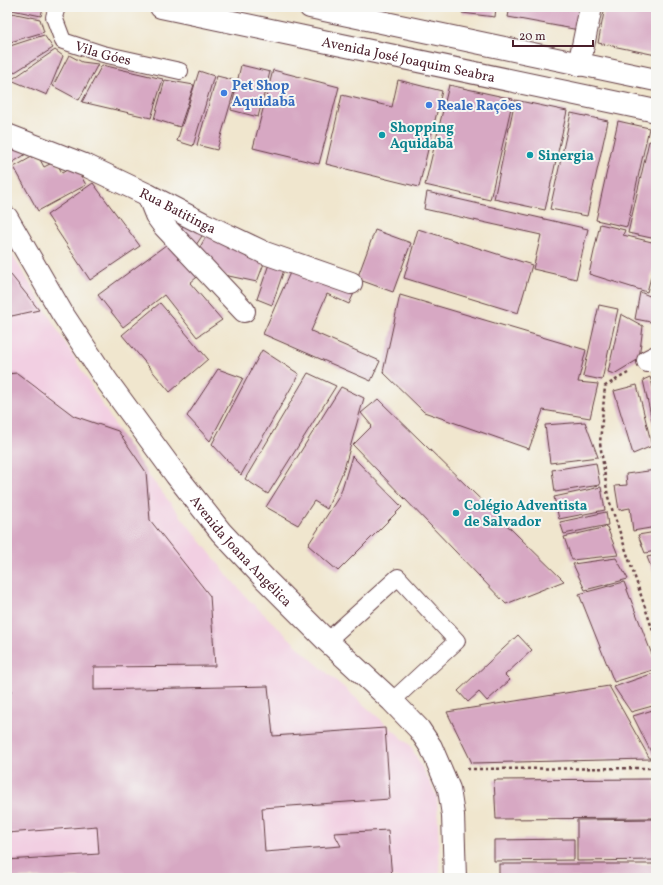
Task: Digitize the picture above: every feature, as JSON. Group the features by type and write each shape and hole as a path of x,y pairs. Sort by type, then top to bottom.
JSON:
{"main road":[{"name":"Avenida José Joaquim Seabra","path":"161,7 656,110"},
{"path":"310,7 656,80"},
{"path":"580,65 591,7"},
{"name":"Rua Batitinga","path":"7,135 87,166 265,253 351,283"},
{"path":"148,195 156,215 164,226 244,311"},
{"name":"Avenida Joana Angélica","path":"7,218 70,325 107,381 176,475 222,532 266,580 327,641 392,701 419,729 431,747 450,790 453,815 455,878"}],"lane":[{"name":"Vila Góes","path":"57,7 54,18 63,41 103,54 180,71"},
{"path":"327,641 398,577 457,642 392,701"}],"path":[{"path":"652,359 604,386 600,443 608,497 656,640"},
{"path":"442,769 656,768"}],"shaded area":[{"path":"7,246 134,457 229,577 247,598 310,658 410,745 437,796 440,878 7,878"}],"building":[{"path":"7,7 43,7 41,16 7,9"},
{"path":"463,7 496,7 495,17 462,13"},
{"path":"510,7 583,7 579,30 508,17"},
{"path":"605,7 656,7 656,55 598,43"},
{"path":"7,12 40,19 44,32 7,43"},
{"path":"44,35 53,48 7,77 7,47"},
{"path":"55,50 63,56 47,95 11,80"},
{"path":"69,55 82,62 98,64 79,100 53,86"},
{"path":"102,65 163,79 151,118 82,102"},
{"path":"241,65 270,72 258,117 231,110"},
{"path":"273,70 339,87 319,164 253,148"},
{"path":"199,71 214,76 193,146 177,141"},
{"path":"217,76 237,81 217,150 197,145"},
{"path":"165,80 194,85 180,127 154,119"},
{"name":"Shopping Aquidabã","path":"398,80 442,91 419,187 326,164 342,95 392,107"},
{"path":"449,85 513,99 490,200 425,185"},
{"name":"Sinergia","path":"515,100 567,111 545,210 494,199"},
{"path":"571,113 608,121 587,216 550,209"},
{"path":"618,121 649,128 627,227 596,220"},
{"path":"7,140 19,142 26,154 7,166"},
{"path":"649,141 656,143 656,239 628,233"},
{"path":"37,154 44,167 56,161 62,173 75,165 86,185 38,211 14,167"},
{"path":"93,183 140,246 90,280 47,215"},
{"path":"427,192 588,229 576,279 533,269 541,235 424,209"},
{"path":"187,221 206,230 192,251 177,234"},
{"path":"600,224 625,230 623,235 656,243 656,258 647,292 589,274"},
{"path":"418,229 532,265 518,313 404,278"},
{"path":"375,230 411,243 393,292 357,279"},
{"path":"207,235 266,258 257,282 224,275 196,254"},
{"path":"174,239 203,272 190,283 222,320 197,337 164,295 123,327 98,295"},
{"path":"270,261 285,267 272,305 257,299"},
{"path":"292,268 355,291 349,304 327,294 311,331 380,361 371,381 263,334"},
{"path":"7,270 39,310 7,317"},
{"path":"655,286 656,323 635,319 640,292 652,297"},
{"path":"400,295 586,350 578,382 598,384 590,418 543,410 529,449 424,412 383,372"},
{"path":"160,303 208,359 170,392 122,335"},
{"path":"599,305 618,309 602,380 583,376"},
{"path":"621,314 643,326 639,359 614,374 608,372"},
{"path":"262,350 299,374 241,475 212,444"},
{"path":"218,369 243,378 210,441 187,416"},
{"path":"17,373 74,416 118,431 146,472 150,520 210,596 215,666 94,667 94,690 268,686 273,736 385,728 390,799 262,808 265,852 341,846 334,833 388,830 392,878 238,878 238,876 214,878 7,878 7,860 99,854 97,826 7,833 7,694 11,693 7,569 7,374"},
{"path":"308,373 336,386 268,494 245,479"},
{"path":"650,377 656,396 656,424 653,425 643,380"},
{"path":"637,385 652,446 633,454 614,391"},
{"path":"341,387 364,398 344,469 327,509 314,501 298,525 266,507"},
{"name":"Colégio Adventista de Salvador","path":"378,399 564,581 506,604 353,445 372,426 361,413"},
{"path":"585,422 598,457 550,463 545,425"},
{"path":"352,456 402,507 338,571 308,545 340,495"},
{"path":"596,463 600,485 555,492 552,470"},
{"path":"656,470 656,527 633,531 630,508 619,510 615,486 627,485 626,474"},
{"path":"601,487 605,510 559,519 554,497"},
{"path":"606,512 608,525 564,534 560,522"},
{"path":"607,527 618,555 572,560 564,537"},
{"path":"656,532 656,551 645,553 638,535"},
{"path":"656,555 656,577 655,577 647,557"},
{"path":"616,558 628,579 585,590 573,564"},
{"path":"624,582 656,665 656,669 614,682 579,594"},
{"path":"518,635 532,650 505,675 510,680 487,701 479,692 468,702 458,691"},
{"path":"654,673 656,678 656,705 631,712 614,687"},
{"path":"609,686 650,759 472,763 447,712"},
{"path":"656,709 656,755 653,756 633,716"},
{"path":"654,779 656,787 656,818 496,819 494,780"},
{"path":"656,819 656,860 577,861 577,820"},
{"path":"574,839 574,860 494,861 494,840"},
{"path":"499,864 656,864 656,878 499,878"}],"place":[{"name":"Pet Shop Aquidabã","path":"224,93"},
{"name":"Reale Rações","path":"429,105"},
{"name":"Shopping Aquidabã","path":"382,135"},
{"name":"Sinergia","path":"530,155"},
{"name":"Colégio Adventista de Salvador","path":"456,513"}]}
